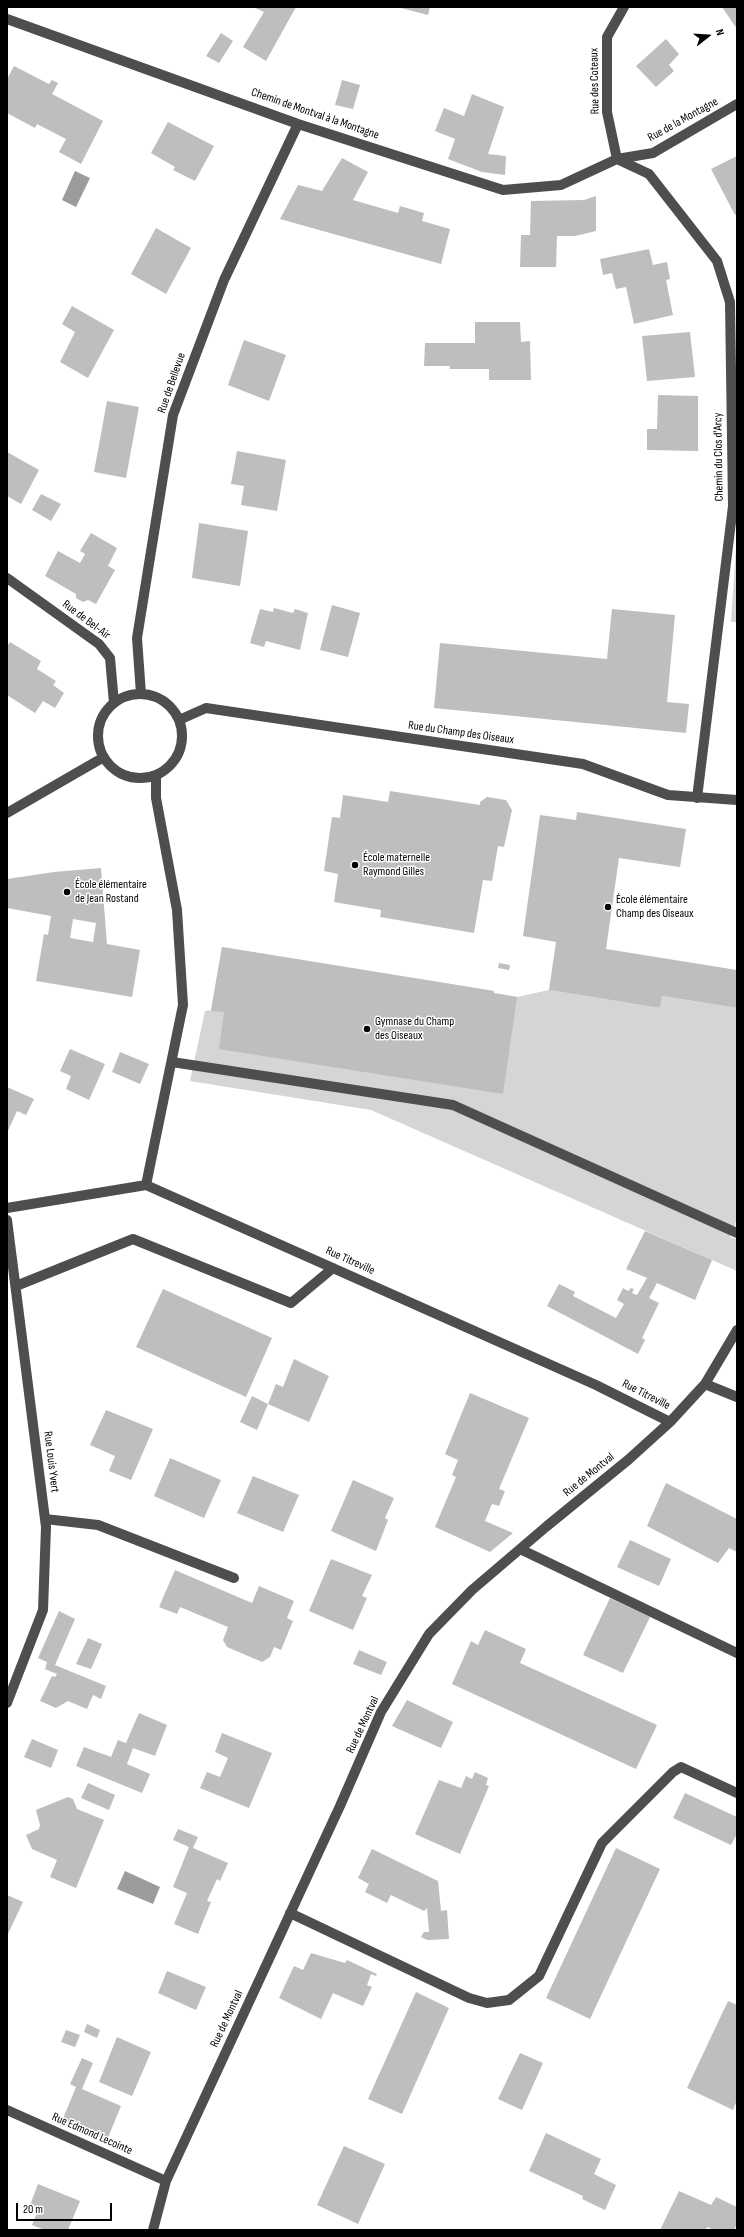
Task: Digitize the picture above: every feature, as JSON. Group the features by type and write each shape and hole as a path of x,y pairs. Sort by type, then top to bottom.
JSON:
{"street":[{"name":"Rue des Coteaux","path":"617,159 607,112 607,37 624,7"},
{"name":"Chemin de Montval à la Montagne","path":"7,19 298,124 503,190 561,185 617,159"},
{"name":"Rue de la Montagne","path":"617,159 653,153 737,104"},
{"name":"Rue de Bellevue","path":"141,694 137,638 174,415 224,280 298,124"},
{"name":"Chemin du Clos d'Arcy","path":"617,159 649,174 717,261 730,302 733,506 697,798"},
{"name":"Rue de Bel-Air","path":"7,578 99,644 110,658 114,703"},
{"path":"141,694 153,696 164,701 180,720 182,733 181,746 176,758 167,768 156,775 144,778 132,777 121,773 104,757 100,745 101,722 106,711 114,703 127,696 141,694"},
{"name":"Rue du Champ des Oiseaux","path":"180,720 206,708 576,763 668,795 737,800"},
{"path":"7,813 68,776 104,757"},
{"path":"7,1208 146,1185 183,1005 177,910 156,798 156,775"},
{"path":"172,1062 453,1105 737,1233"},
{"name":"Rue Titreville","path":"146,1185 596,1385 670,1422"},
{"name":"Rue Louis Yvert","path":"7,1220 45,1519 43,1610 7,1703"},
{"path":"16,1286 133,1239 290,1303 333,1268"},
{"name":"Rue de Montval","path":"153,2230 166,2181 382,1712 429,1634 472,1590 628,1460 670,1422 705,1384 737,1330"},
{"path":"705,1384 737,1397"},
{"path":"45,1519 98,1524 234,1578"},
{"path":"520,1549 737,1653"},
{"path":"290,1913 469,1998 487,2003 509,2000 539,1976 602,1844 611,1832 673,1772 681,1767 737,1793"},
{"name":"Rue Edmond Lecointe","path":"7,2110 166,2181"}],"shaded area":[{"path":"75,171 90,178 76,207 62,200"},
{"path":"737,533 737,622 731,622"},
{"path":"222,947 494,991 494,993 517,997 549,990 660,1008 662,996 737,1008 737,1219 730,1237 737,1239 737,1271 371,1110 190,1081 205,1011 211,1010"},
{"path":"125,1871 160,1887 153,1904 117,1889"}],"building":[{"path":"253,7 296,7 266,61 243,47 264,12"},
{"path":"397,7 430,7 428,15"},
{"path":"722,7 737,7 737,29"},
{"path":"221,33 233,41 219,63 206,56"},
{"path":"666,39 679,54 669,65 674,71 656,87 636,66"},
{"path":"14,66 49,84 52,80 58,83 52,94 103,121 81,164 59,152 66,139 37,124 35,128 7,113 7,79"},
{"path":"342,80 360,85 353,109 335,105"},
{"path":"472,94 504,107 488,154 506,156 505,175 482,172 448,159 455,139 435,131 444,108 464,116"},
{"path":"168,122 214,146 195,181 173,170 175,167 151,153"},
{"path":"737,156 737,214 735,215 711,169"},
{"path":"342,158 368,172 353,200 398,213 400,206 424,213 422,221 450,229 441,264 280,219 298,185 322,191"},
{"path":"596,196 596,231 575,236 557,236 556,267 520,267 521,235 530,235 531,201 584,200"},
{"path":"156,228 191,248 166,294 131,274"},
{"path":"649,249 653,265 667,262 670,279 666,280 673,315 634,324 626,287 616,289 612,273 603,275 600,259"},
{"path":"72,306 114,330 88,378 60,362 75,332 62,324"},
{"path":"475,322 520,322 521,342 530,341 531,380 489,380 489,369 450,369 450,366 424,366 425,343 475,343"},
{"path":"690,332 695,377 647,381 642,336"},
{"path":"244,340 286,355 269,401 228,385"},
{"path":"658,395 698,396 698,451 647,450 647,429 657,429"},
{"path":"107,401 139,407 126,478 94,472"},
{"path":"237,451 286,460 277,511 241,505 244,486 231,484"},
{"path":"7,452 39,470 21,504 7,496"},
{"path":"41,494 61,504 51,521 32,510"},
{"path":"199,523 248,531 240,586 192,578"},
{"path":"91,533 117,548 108,566 115,570 96,604 88,600 83,602 76,598 76,594 45,576 58,551 80,563 85,554 80,551"},
{"path":"332,605 360,613 348,657 320,650"},
{"path":"274,608 293,613 295,609 308,613 300,650 266,641 264,647 250,643 260,609 273,612"},
{"path":"612,609 675,615 667,702 689,704 686,733 434,708 440,643 607,659"},
{"path":"10,642 41,661 37,669 56,681 53,685 64,693 55,708 43,701 35,713 7,695 7,647"},
{"path":"390,791 480,805 480,802 487,797 506,800 512,810 504,847 498,846 492,881 483,880 474,933 380,917 381,910 334,902 338,874 324,871 332,817 340,818 343,795 388,802"},
{"path":"577,812 686,829 680,867 619,858 606,949 737,970 737,1008 662,996 660,1008 549,990 556,942 523,936 540,815 576,820"},
{"path":"101,868 107,944 140,950 132,997 36,981 44,934 48,935 51,916 7,908 7,879 54,872","holes":["73,919 96,923 93,942 70,938"]},
{"name":"Gymnase du Champ des Oiseaux","path":"222,947 494,991 494,993 517,997 503,1094 219,1049 224,1012 211,1011"},
{"path":"499,963 510,965 509,970 498,968"},
{"path":"70,1049 105,1064 89,1100 66,1089 71,1076 60,1071"},
{"path":"120,1052 149,1064 140,1084 112,1072"},
{"path":"7,1087 34,1099 26,1115 17,1111 7,1133"},
{"path":"645,1231 712,1260 695,1300 657,1283 649,1298 659,1303 642,1338 645,1340 638,1354 547,1306 559,1284 575,1292 573,1296 616,1318 624,1304 617,1300 623,1288 628,1291 631,1288 634,1289 632,1293 637,1295 647,1278 626,1269"},
{"path":"163,1289 272,1338 246,1397 136,1347"},
{"path":"294,1359 329,1376 309,1422 268,1404 276,1384 283,1387"},
{"path":"470,1393 529,1418 499,1489 505,1491 499,1506 492,1504 485,1521 513,1533 490,1552 435,1527 456,1477 452,1475 458,1460 445,1454"},
{"path":"252,1396 268,1404 257,1430 240,1422"},
{"path":"106,1410 153,1429 131,1480 109,1471 115,1456 90,1445"},
{"path":"170,1458 221,1480 204,1518 154,1496"},
{"path":"253,1476 299,1495 283,1532 237,1513"},
{"path":"353,1480 394,1498 385,1518 388,1520 376,1551 331,1531"},
{"path":"666,1483 737,1519 737,1552 729,1548 718,1563 647,1526"},
{"path":"630,1540 671,1559 659,1586 617,1567"},
{"path":"331,1559 372,1575 362,1596 367,1598 353,1630 309,1611"},
{"path":"175,1570 252,1603 259,1586 294,1601 287,1618 293,1621 281,1650 274,1647 270,1657 262,1662 227,1647 223,1640 228,1627 180,1607 177,1614 159,1607"},
{"path":"610,1598 650,1617 623,1673 583,1655"},
{"path":"59,1611 75,1619 55,1665 106,1686 101,1699 93,1695 87,1709 68,1701 56,1708 40,1701 52,1676 55,1677 57,1674 45,1669 47,1662 38,1658"},
{"path":"485,1630 526,1649 520,1663 657,1725 636,1769 452,1684 471,1641 478,1645"},
{"path":"88,1638 102,1644 91,1669 76,1664"},
{"path":"359,1650 387,1662 381,1675 353,1664"},
{"path":"407,1700 453,1722 441,1748 392,1726"},
{"path":"139,1713 167,1725 155,1756 133,1748 127,1764 150,1774 142,1793 76,1766 84,1747 111,1757 118,1740 126,1743"},
{"path":"222,1733 272,1753 249,1808 200,1788 207,1772 220,1777 228,1758 215,1752"},
{"path":"32,1739 58,1750 51,1768 24,1757"},
{"path":"475,1772 488,1778 486,1785 489,1786 460,1854 415,1834 439,1780 461,1788 466,1776 472,1779"},
{"path":"88,1783 115,1795 109,1810 81,1798"},
{"path":"685,1793 737,1817 737,1834 731,1845 673,1818"},
{"path":"68,1797 73,1799 77,1809 104,1820 76,1888 50,1877 57,1860 32,1849 26,1835 39,1829 40,1825 36,1810"},
{"path":"178,1829 198,1837 193,1848 228,1863 220,1881 217,1879 207,1901 211,1902 198,1934 174,1924 187,1893 173,1887 189,1847 173,1840"},
{"path":"616,1848 660,1869 590,2019 546,1998"},
{"path":"372,1849 438,1881 441,1911 447,1910 449,1939 427,1940 421,1937 424,1932 429,1932 427,1908 424,1911 391,1895 387,1903 365,1892 369,1884 358,1878"},
{"path":"7,1895 23,1902 7,1936"},
{"path":"311,1953 345,1963 347,1960 377,1974 376,1976 371,1974 367,1985 372,1987 363,2006 333,1993 321,2019 279,1998 294,1966 303,1970"},
{"path":"167,1971 206,1987 196,2010 158,1993"},
{"path":"416,1992 449,2008 402,2114 368,2099"},
{"path":"728,2001 737,2005 737,2100 733,2110 687,2088"},
{"path":"87,2024 100,2030 97,2038 84,2032"},
{"path":"66,2030 80,2035 75,2047 61,2042"},
{"path":"117,2037 151,2052 132,2096 99,2082"},
{"path":"520,2053 543,2063 522,2110 498,2099"},
{"path":"82,2058 93,2063 82,2089 121,2106 107,2140 62,2121 76,2087 70,2084"},
{"path":"546,2133 601,2159 594,2174 616,2185 605,2210 582,2199 583,2196 529,2171"},
{"path":"344,2146 385,2164 358,2224 317,2205"},
{"path":"38,2184 80,2201 68,2230 45,2230 32,2225 39,2208 30,2205"},
{"path":"679,2191 711,2205 716,2197 737,2207 737,2224 734,2230 714,2230 707,2227 706,2230 660,2230"}],"place":[{"name":"École maternelle Raymond Gilles","path":"355,865"},
{"name":"École élémentaire de Jean Rostand","path":"67,892"},
{"name":"École élémentaire Champ des Oiseaux","path":"608,907"},
{"name":"Gymnase du Champ des Oiseaux","path":"367,1029"}]}
